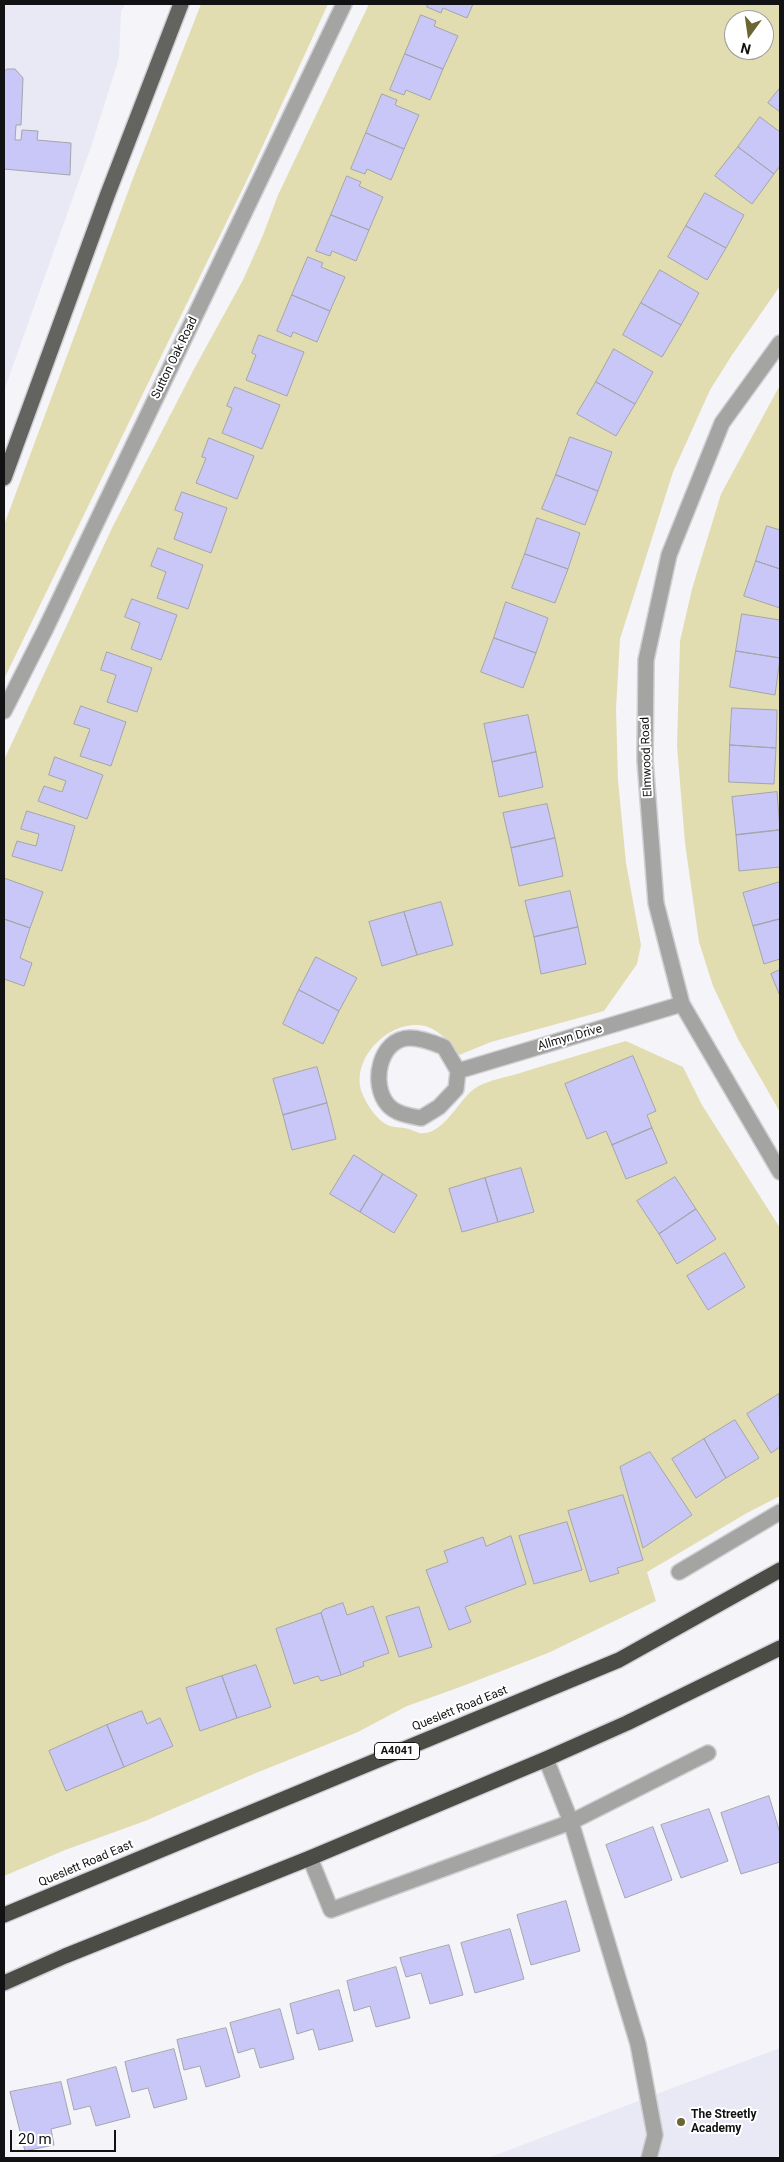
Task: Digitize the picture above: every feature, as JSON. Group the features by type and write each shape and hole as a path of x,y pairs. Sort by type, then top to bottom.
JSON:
{"highway":[{"name":"Queslett Road East","path":"4,1915 619,1660 780,1570"},
{"path":"4,1983 65,1956 310,1858 546,1759 627,1723 780,1648"}],"main road":[{"path":"4,478 104,205 181,4"}],"street":[{"name":"Sutton Oak Road","path":"4,711 45,630 344,4"},
{"name":"Elmwood Road","path":"780,343 722,423 669,556 646,660 645,760 656,903 682,1004 780,1172"},
{"name":"Allmyn Drive","path":"458,1071 682,1004"},
{"path":"409,1038 444,1047 458,1071 456,1089 439,1107 421,1118 402,1114 388,1105 380,1089 380,1070 383,1056 394,1042 409,1038"},
{"path":"679,1572 780,1512"},
{"path":"310,1858 331,1910 571,1822 708,1753"},
{"path":"546,1759 571,1822 638,2044 655,2135 650,2158"}],"shaded area":[{"path":"4,4 125,4 121,12 119,58 92,144 4,391"},
{"path":"201,4 328,4 246,182 4,679 4,525 135,173"},
{"path":"369,4 780,4 780,286 710,390 673,472 620,639 616,709 618,780 626,863 641,945 637,964 604,1011 491,1042 459,1055 433,1029 415,1025 401,1028 388,1034 376,1043 367,1054 361,1068 360,1081 367,1104 381,1121 390,1126 407,1128 419,1133 428,1133 444,1123 477,1087 626,1041 683,1067 702,1105 780,1228 780,1496 747,1513 647,1572 656,1601 548,1653 407,1706 358,1732 145,1821 65,1850 4,1876 4,760 112,528 194,369 243,280 278,195"},
{"path":"780,385 780,1112 738,1039 713,986 699,942 685,843 677,746 680,641 692,589 721,494"},
{"name":"The Streetly Academy","path":"780,2048 780,2158 488,2158 675,2087"}],"building":[{"path":"428,4 473,4 467,18 443,8 441,13 427,7"},
{"path":"421,15 436,21 434,26 458,36 443,69 405,54"},
{"path":"405,54 443,69 430,100 406,90 404,95 390,90"},
{"path":"7,69 15,69 23,78 21,125 16,125 15,140 21,140 22,130 38,131 37,140 71,143 70,175 4,169 4,72"},
{"path":"780,88 780,112 768,103"},
{"path":"382,94 397,100 395,105 419,115 404,149 366,133"},
{"path":"760,117 780,132 780,166 774,174 738,147"},
{"path":"366,133 404,149 391,180 367,169 365,174 351,169"},
{"path":"738,147 774,174 752,204 715,176"},
{"path":"347,176 361,182 359,186 383,197 369,230 331,215"},
{"path":"705,193 744,215 726,248 686,226"},
{"path":"331,215 369,230 356,261 332,251 330,256 316,251"},
{"path":"686,226 726,248 707,280 668,257"},
{"path":"308,257 323,263 321,267 345,277 330,311 292,295"},
{"path":"660,270 699,293 681,325 641,303"},
{"path":"292,295 330,311 317,342 293,332 291,337 277,331"},
{"path":"641,303 681,325 662,357 623,335"},
{"path":"259,335 304,352 287,396 246,380 256,355 252,353"},
{"path":"614,349 653,372 635,404 596,382"},
{"path":"596,382 635,404 616,436 577,414"},
{"path":"235,387 280,405 262,449 222,433 232,408 227,406"},
{"path":"570,437 612,452 598,491 556,475"},
{"path":"209,438 254,456 237,499 196,483 206,458 202,457"},
{"path":"556,475 598,491 585,525 542,509"},
{"path":"182,492 227,508 211,553 174,539 183,513 175,510"},
{"path":"537,518 580,533 568,569 525,554"},
{"path":"767,526 780,530 780,569 756,561"},
{"path":"158,548 203,565 188,609 157,598 166,572 151,566"},
{"path":"525,554 568,569 555,603 512,588"},
{"path":"756,561 780,569 780,608 744,596"},
{"path":"132,599 177,615 161,660 131,649 140,623 125,617"},
{"path":"506,602 548,618 536,653 494,638"},
{"path":"742,614 780,620 780,658 736,651"},
{"path":"494,638 536,653 523,688 481,672"},
{"path":"736,651 780,658 775,695 730,687"},
{"path":"107,652 152,668 137,712 107,702 116,675 101,670"},
{"path":"81,706 126,722 111,766 80,756 90,729 74,724"},
{"path":"732,708 777,710 776,748 730,745"},
{"path":"528,715 536,752 492,762 484,724"},
{"path":"730,745 776,748 774,784 729,782"},
{"path":"536,752 543,787 499,797 492,762"},
{"path":"55,757 103,775 87,819 38,801 44,786 62,792 66,781 49,775"},
{"path":"777,792 780,830 736,835 732,797"},
{"path":"547,804 555,838 511,848 503,813"},
{"path":"27,811 75,826 62,871 12,856 17,841 36,846 39,834 21,829"},
{"path":"780,830 780,867 739,871 736,835"},
{"path":"555,838 563,876 519,886 511,848"},
{"path":"4,878 43,892 30,928 4,919"},
{"path":"780,882 780,919 753,926 743,893"},
{"path":"570,891 578,927 534,937 525,901"},
{"path":"441,902 453,945 417,955 404,912"},
{"path":"404,912 417,955 382,966 369,922"},
{"path":"4,919 30,928 20,958 32,963 24,986 4,979"},
{"path":"780,919 780,959 764,964 753,926"},
{"path":"578,927 586,964 541,974 534,937"},
{"path":"316,957 357,978 339,1011 299,990"},
{"path":"780,970 780,996 771,974"},
{"path":"299,990 339,1011 323,1044 283,1024"},
{"path":"633,1056 656,1111 647,1115 652,1128 612,1145 606,1131 587,1139 565,1084"},
{"path":"317,1067 327,1103 283,1115 273,1079"},
{"path":"327,1103 336,1139 292,1150 283,1115"},
{"path":"652,1128 667,1163 626,1179 612,1145"},
{"path":"354,1155 383,1174 360,1212 330,1194"},
{"path":"521,1168 534,1212 498,1222 485,1178"},
{"path":"383,1174 417,1195 394,1233 360,1212"},
{"path":"675,1177 696,1209 659,1234 637,1201"},
{"path":"485,1178 498,1222 462,1232 449,1189"},
{"path":"696,1209 716,1239 677,1264 659,1234"},
{"path":"725,1253 745,1287 708,1310 687,1276"},
{"path":"779,1394 780,1447 771,1453 747,1414"},
{"path":"735,1420 759,1458 726,1478 704,1439"},
{"path":"704,1439 726,1478 696,1498 672,1459"},
{"path":"650,1452 692,1515 643,1548 620,1467"},
{"path":"623,1495 643,1560 617,1568 619,1573 590,1582 568,1511"},
{"path":"567,1522 582,1570 534,1584 519,1536"},
{"path":"511,1536 526,1584 465,1607 471,1622 449,1630 426,1570 448,1562 444,1551 483,1537 486,1546"},
{"path":"343,1603 347,1615 373,1606 389,1653 363,1662 364,1666 341,1675 321,1613 323,1610"},
{"path":"419,1607 432,1647 399,1657 386,1617"},
{"path":"321,1613 341,1675 321,1681 318,1676 294,1684 276,1629"},
{"path":"256,1665 271,1707 237,1718 222,1676"},
{"path":"222,1676 237,1718 200,1731 186,1688"},
{"path":"142,1711 147,1724 160,1718 173,1746 124,1767 107,1725"},
{"path":"107,1725 124,1767 66,1791 49,1751"},
{"path":"769,1796 780,1833 780,1862 741,1874 721,1813"},
{"path":"709,1809 728,1861 681,1878 661,1825"},
{"path":"653,1827 672,1880 625,1898 606,1845"},
{"path":"566,1901 580,1951 531,1965 517,1915"},
{"path":"510,1929 524,1979 475,1993 461,1943"},
{"path":"449,1945 463,1995 430,2004 421,1973 406,1977 400,1958"},
{"path":"396,1967 410,2018 376,2027 370,2006 354,2011 347,1981"},
{"path":"339,1990 353,2041 319,2050 313,2029 297,2034 290,2004"},
{"path":"280,2009 294,2059 260,2068 254,2048 238,2053 230,2023"},
{"path":"226,2028 240,2077 206,2087 200,2066 184,2070 177,2040"},
{"path":"174,2049 187,2099 154,2108 148,2088 132,2092 125,2062"},
{"path":"116,2067 130,2117 96,2126 90,2106 74,2110 67,2080"},
{"path":"61,2082 71,2124 51,2129 54,2145 25,2151 10,2092"}],"place":[{"name":"The Streetly Academy","path":"681,2122"}]}
